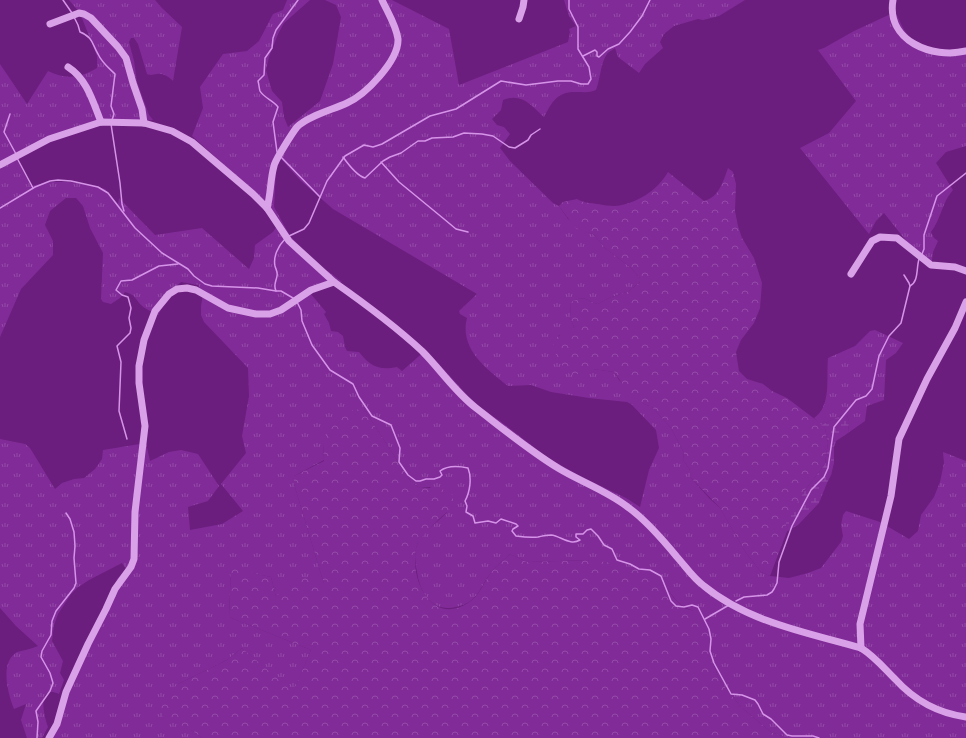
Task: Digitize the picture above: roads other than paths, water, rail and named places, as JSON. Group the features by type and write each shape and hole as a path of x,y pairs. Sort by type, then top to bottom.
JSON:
{"street":[{"path":"266,208 270,194 272,171 275,162 297,127 309,119 347,103 360,95 370,86 394,56 398,45 397,36 389,13 382,0"},
{"path":"519,19 524,0"},
{"path":"893,0 892,10 896,24 900,32 908,40 920,46 939,52 953,53 966,51"},
{"path":"50,24 79,13 91,18 118,47 126,58 142,109 144,123"},
{"path":"68,67 77,73 83,81 101,122"},
{"path":"0,165 50,139 101,122 144,123 172,131 189,140 234,177 266,208 289,241 334,282 422,351 474,406 546,460 565,472 621,501 642,518 694,577 713,593 747,612 787,627 861,648 874,657 900,685 919,701 940,711 966,717"},
{"path":"852,274 870,243 876,238 882,237 898,239 931,265 955,267 966,271"},
{"path":"49,738 54,730 66,692 88,644 115,589 134,559 135,512 145,432 139,383 139,366 144,340 155,311 168,294 177,289 184,288 196,290 220,305 236,311 256,314 270,314 281,310 311,290 334,282"},
{"path":"861,648 861,617 891,496 899,439 927,379 955,328 966,302"}],"waterway":[{"path":"63,0 72,13"},
{"path":"277,152 273,122 278,107 260,91 258,81 264,75 265,58 272,48 276,30 298,0"},
{"path":"289,236 304,229 309,223 327,181 345,156 364,145 373,147 382,144 430,116 456,109 501,81 526,85 558,81 571,81 581,84 588,84 591,79 589,67 578,49 578,27 569,9 569,0"},
{"path":"583,56 595,50 597,52 597,56 599,57 608,49 619,44 642,16 650,0"},
{"path":"74,17 80,32 92,41 102,60 115,74 111,106 114,114 112,120"},
{"path":"10,114 4,132 16,154"},
{"path":"111,124 124,211"},
{"path":"343,157 356,172 365,178 383,161 401,153 418,141 425,141 432,138 453,137 464,133 482,134 493,136 509,147 515,148 528,140 531,135 540,129"},
{"path":"281,157 320,197"},
{"path":"17,158 33,188"},
{"path":"381,162 399,182 456,229 468,232"},
{"path":"922,254 924,249 924,235 937,196 966,173"},
{"path":"0,208 35,187 50,181 71,181 98,187 108,193 135,228 162,253 188,269 194,276 205,284 212,286 258,288 281,291 293,298"},
{"path":"276,291 275,285 277,273 275,266 275,255 285,239"},
{"path":"910,286 915,281 919,259"},
{"path":"127,439 119,411 121,362 117,346 130,333 131,328 129,318 131,308 128,297 122,295 116,290 121,281 132,280 159,266 178,264"},
{"path":"736,601 744,597 767,595 774,589 777,583 779,562 792,526 811,490 824,477 828,468 834,427 856,400 866,396 872,389 879,356 889,336 901,323 910,286 904,275"},
{"path":"297,302 301,310 302,321 312,345 330,370 353,384 359,397 372,416 391,425 400,448 399,462 408,475 416,481 420,481 440,477 442,475 440,471 446,468 457,466 468,468 470,480 465,501 467,506 466,512 473,516 475,523 488,521 496,523 501,519 516,524 518,526 512,531 516,536 533,537 551,535 576,542 580,540 576,537 576,534 583,534 587,530 591,529 604,545 612,549 617,560 630,564 639,569 650,570 661,576 671,601 676,606 684,607 692,605 698,607 709,629 711,639 710,651 714,663 731,694 742,695 755,700 763,714 771,719 787,735 813,736 819,738"},
{"path":"37,738 38,722 36,711 50,691 53,683 50,673 41,657 42,651 51,635 52,621 56,611 74,588 76,583 74,532 70,519 66,513"},
{"path":"705,619 729,605"}]}
